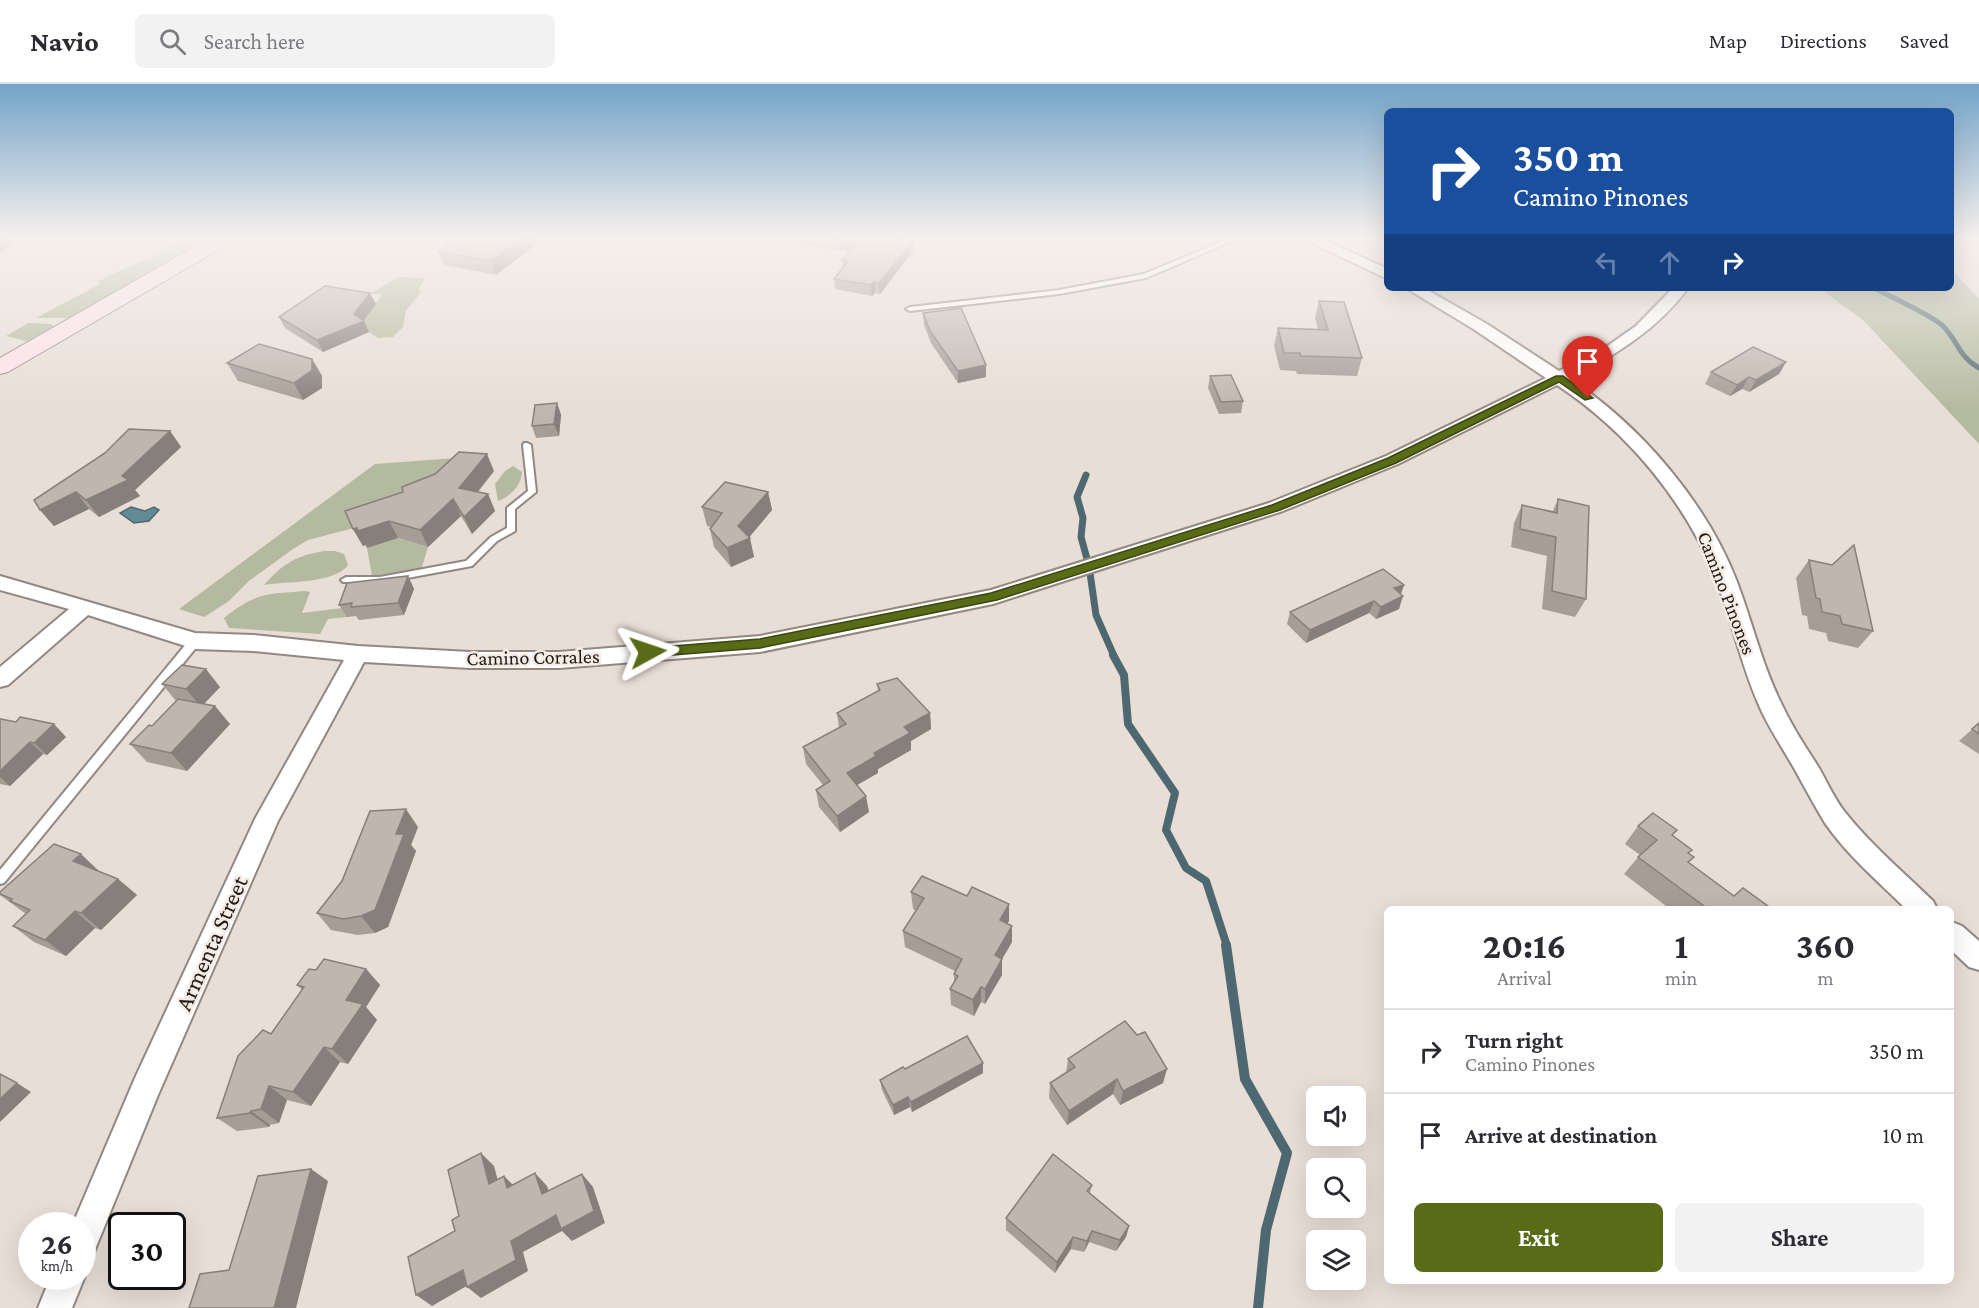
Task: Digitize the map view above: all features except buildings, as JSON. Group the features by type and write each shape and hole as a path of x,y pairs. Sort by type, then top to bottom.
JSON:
{"street":[{"path":"0,367 125,295"},
{"name":"Camino Pinones","path":"1425,295 1481,327 1588,398 1631,438 1681,496 1699,522 1726,582 1757,675 1774,713 1835,817 1873,860 1921,906"},
{"name":"Camino Corrales","path":"0,583 195,641 253,643 358,654 470,660 559,660 760,644 993,597 1276,507 1392,460 1560,378 1612,350 1642,329 1674,295"},
{"path":"0,679 86,607"},
{"name":"Armenta Street","path":"94,1212 267,819 358,654"},
{"path":"1954,936 1979,958"},
{"path":"55,1308 62,1290"}],"lane":[{"path":"910,309 1032,295"},
{"path":"345,580 380,580 469,564 494,539 512,529 511,508 532,492 527,445"},
{"path":"0,879 195,641"}],"green space":[{"path":"79,295 109,295 69,318 36,318"},
{"path":"382,295 419,295 406,311 403,327 393,337 378,338 358,325"},
{"path":"1829,295 1975,295 1979,299 1979,444 1863,320"},
{"path":"28,323 54,326 27,341 6,336"},
{"path":"456,458 443,477 354,528 308,540 293,549 249,581 229,601 204,617 179,609 375,464"},
{"path":"513,466 522,472 520,482 511,493 498,501 495,484 505,471"},
{"path":"398,538 428,547 422,567 413,572 372,576 367,548"},
{"path":"324,551 344,554 348,565 332,576 322,579 264,585 291,562 305,555"},
{"path":"310,592 302,613 342,608 355,595 347,617 328,619 320,634 229,628 224,618 245,603 262,596"}],"water":[{"path":"131,507 145,511 154,507 159,510 149,521 134,523 120,513"}],"waterway":[{"path":"1888,295 1943,326 1962,353 1979,368"},
{"path":"1086,475 1077,497 1083,518 1081,537 1089,566 1096,615 1114,656"},
{"path":"1113,655 1124,675 1128,724 1175,793 1166,830 1186,868 1206,881 1227,946"},
{"path":"1226,945 1245,1079 1287,1153 1266,1230 1258,1308"}],"route":[{"path":"648,652 760,644 993,597 1276,507 1392,460 1560,378 1588,398"}]}
